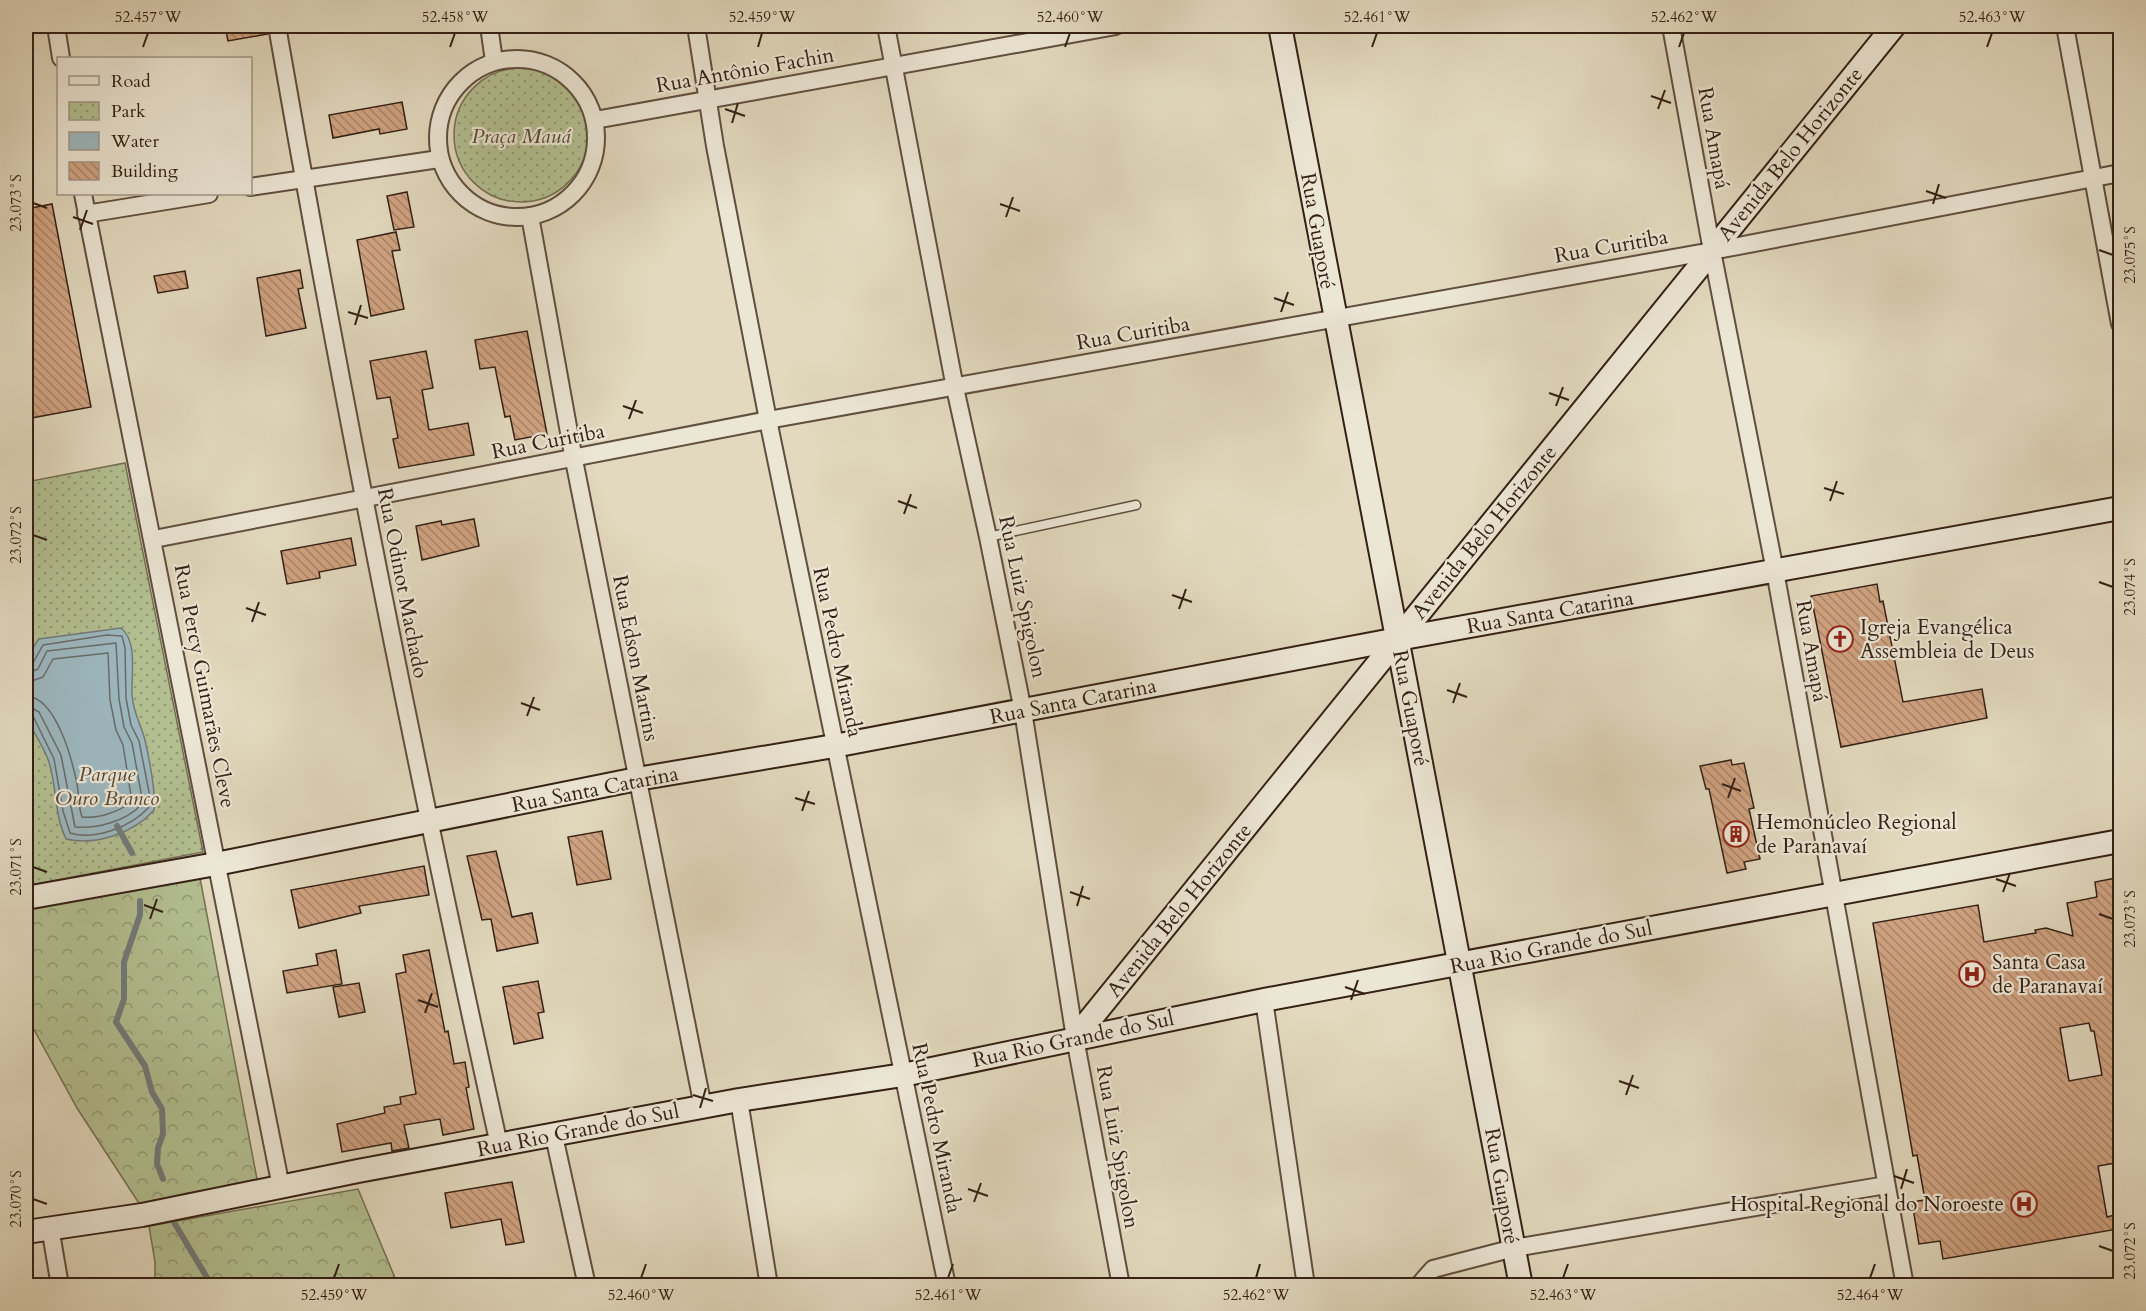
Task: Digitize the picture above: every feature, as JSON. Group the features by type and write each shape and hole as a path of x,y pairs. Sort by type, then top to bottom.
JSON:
{"street":[{"path":"56,26 61,57"},
{"name":"Rua Odinot Machado","path":"277,26 363,499 428,823 499,1145"},
{"path":"489,26 494,61"},
{"name":"Rua Pedro Miranda","path":"696,26 707,98 768,420 946,1286"},
{"name":"Rua Luiz Spigolon","path":"886,26 955,388 1023,711 1075,1038 1121,1286"},
{"name":"Rua Antônio Fachin","path":"595,120 1116,26"},
{"name":"Rua Guaporé","path":"1280,26 1334,319 1461,964 1521,1286"},
{"name":"Rua Amapá","path":"1671,26 1712,251 1775,571 1905,1286"},
{"name":"Avenida Belo Horizonte","path":"1075,1038 1894,26"},
{"path":"2065,26 2121,324"},
{"path":"520,58 545,63 568,77 585,96 595,120 597,142 593,163 583,182 569,198 551,210 530,216 507,217 484,210 464,198 449,180 440,159 436,138 439,118 447,99 459,82 475,69 494,61 520,58"},
{"path":"252,187 440,159"},
{"name":"Rua Curitiba","path":"154,539 574,460 768,420 1712,251 2121,173"},
{"name":"Rua Percy Guimarães Cleve","path":"83,195 154,539 281,1187"},
{"path":"86,214 204,195"},
{"name":"Rua Edson Martins","path":"530,216 574,460 703,1107"},
{"name":"Rua Santa Catarina","path":"26,898 428,823 637,779 834,746 1398,639 2121,508"},
{"name":"Rua Rio Grande do Sul","path":"26,1232 142,1215 739,1100 903,1075 1264,1000 2121,841"},
{"path":"1264,1000 1306,1286"},
{"path":"739,1100 769,1286"},
{"path":"554,1136 587,1286"},
{"path":"1418,1286 1433,1269 1514,1248 1886,1185"},
{"path":"50,1227 60,1286"}],"lane":[{"path":"988,537 1136,505"}],"green space":[{"name":"Praça Mauá","path":"521,68 547,73 568,88 583,109 588,135 583,161 568,182 547,197 521,202 495,197 474,182 459,161 454,135 459,109 474,88 495,73"},
{"name":"Parque Ouro Branco","path":"125,463 203,852 26,886 26,482"},
{"path":"200,878 257,1179 142,1208 77,1108 26,1015 26,901"},
{"path":"358,1189 398,1285 155,1285 155,1262 149,1226"}],"water":[{"path":"121,628 130,641 132,650 133,701 145,740 153,785 154,810 136,825 114,836 90,841 66,839 59,820 49,762 28,720 24,701 27,667 39,639"}],"building":[{"path":"225,26 267,26 268,34 228,41"},
{"path":"402,102 407,129 380,134 379,129 333,138 329,115"},
{"path":"407,192 414,227 394,230 387,196"},
{"path":"52,204 91,407 26,419 26,209"},
{"path":"396,232 400,250 392,251 404,309 371,316 357,240"},
{"path":"300,270 303,288 298,289 306,328 266,336 257,278"},
{"path":"185,271 188,288 158,293 154,276"},
{"path":"527,331 547,434 515,440 510,416 505,417 495,367 480,369 475,340"},
{"path":"426,351 433,388 422,390 429,430 468,423 474,455 399,468 393,439 398,438 390,397 377,399 370,361"},
{"path":"474,519 479,546 422,560 416,526 441,521 442,525"},
{"path":"351,538 356,565 319,572 320,578 287,584 281,551"},
{"path":"1877,584 1880,602 1883,601 1903,702 1982,689 1987,718 1841,747 1811,596"},
{"name":"Hemonúcleo Regional de Paranavaí","path":"1731,760 1732,765 1744,763 1754,808 1749,809 1760,859 1744,862 1746,869 1727,873 1709,789 1706,789 1700,766"},
{"path":"602,831 611,879 577,885 568,837"},
{"path":"496,851 512,917 532,913 538,943 497,951 491,919 482,920 467,856"},
{"path":"424,866 429,895 359,906 361,913 299,928 291,890"},
{"name":"Santa Casa de Paranavaí","path":"2121,877 2121,1162 2098,1166 2107,1217 2115,1215 2118,1229 1943,1259 1940,1241 1919,1244 1912,1202 1925,1200 1917,1155 1913,1156 1873,923 1978,905 1984,942 2036,933 2035,930 2046,928 2073,936 2067,903 2097,897 2095,882","holes":["2089,1023 2091,1031 2094,1031 2102,1075 2069,1081 2060,1028"]},
{"path":"336,950 342,984 287,993 283,971 318,965 316,954"},
{"path":"429,950 445,1032 448,1031 454,1064 465,1062 469,1087 466,1088 474,1129 443,1135 440,1119 404,1125 409,1148 392,1151 391,1143 342,1152 337,1124 385,1113 384,1107 401,1104 400,1097 416,1094 396,974 406,972 403,955"},
{"path":"538,981 544,1012 538,1013 543,1038 514,1044 503,987"},
{"path":"359,983 365,1012 339,1017 333,987"},
{"path":"512,1182 524,1242 506,1245 501,1219 451,1228 445,1193"}],"waterway":[{"path":"117,826 132,853"},
{"path":"140,901 140,915 124,962 124,999 116,1022 145,1066 152,1092 162,1109 163,1134 158,1148 157,1164 163,1179"},
{"path":"172,1219 212,1286"}],"place":[{"name":"Igreja Evangélica Assembleia de Deus","path":"1840,639"},
{"name":"Hemonúcleo Regional de Paranavaí","path":"1736,834"},
{"name":"Santa Casa de Paranavaí","path":"1972,974"},
{"name":"Hospital Regional do Noroeste","path":"2024,1204"}]}
